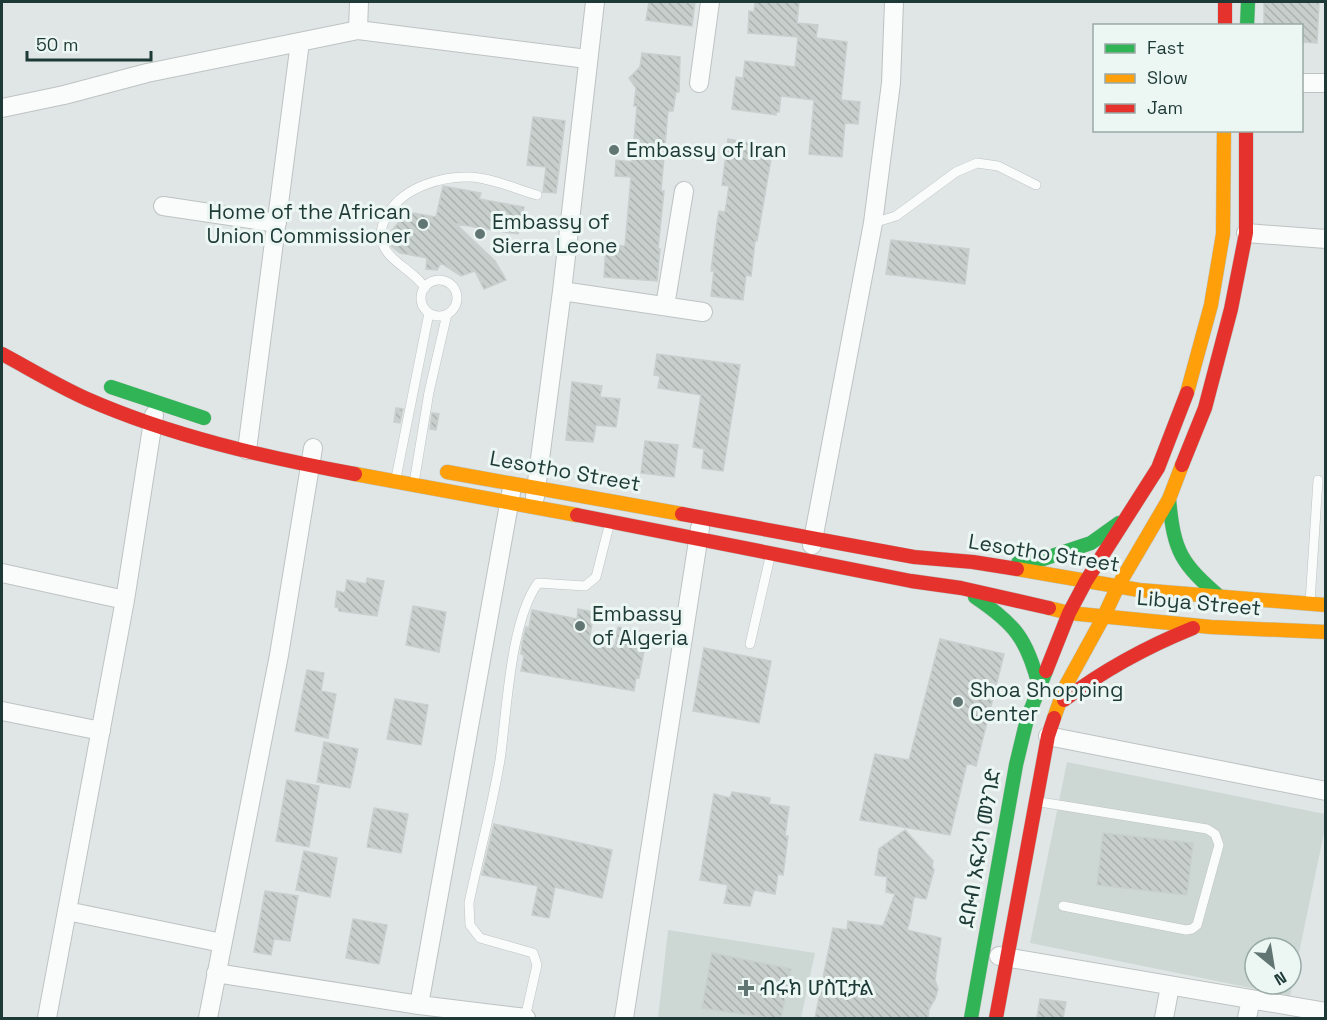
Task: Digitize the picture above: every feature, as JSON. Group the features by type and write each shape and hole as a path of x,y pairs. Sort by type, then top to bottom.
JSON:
{"main road":[{"path":"1225,2 1225,24"},
{"path":"1247,24 1248,2"},
{"name":"ደቡብ አፍሪካ መንገድ","path":"971,1018 1016,765 1027,719 1069,613 1086,581 1158,468 1185,401 1211,305 1223,234 1224,132"},
{"path":"996,1018 1048,736 1065,687 1118,586 1169,499 1205,408 1231,309 1246,233 1246,132"},
{"name":"Lesotho Street","path":"2,354 86,399 153,423 249,437 310,466 698,538 911,581 962,588 1069,613"},
{"path":"97,382 219,423"},
{"name":"Lesotho Street","path":"393,463 513,482 914,556 996,566 1138,590"},
{"path":"1169,499 1172,527 1179,550 1188,567 1221,598"},
{"path":"996,566 1043,559 1091,543 1127,516"},
{"path":"962,588 1002,615 1022,637 1032,657 1039,686"},
{"name":"Libya Street","path":"1138,590 1326,605"},
{"name":"Libya Street","path":"1069,613 1200,626 1326,632"},
{"path":"1060,703 1091,679 1152,644 1200,626"}],"street":[{"path":"358,30 359,2"},
{"path":"533,507 562,291 595,2"},
{"path":"699,83 710,2"},
{"path":"807,561 814,537 873,223 891,83 894,2"},
{"path":"2,108 64,95 147,73 358,30 587,59"},
{"path":"249,437 300,42"},
{"path":"1303,82 1326,83"},
{"path":"665,306 684,191"},
{"path":"163,206 278,223"},
{"path":"1246,233 1326,239"},
{"path":"562,291 703,312"},
{"path":"47,1018 101,731 157,403"},
{"path":"208,1018 279,656 313,448"},
{"path":"419,1005 513,482"},
{"path":"624,1018 702,517"},
{"path":"2,573 124,600"},
{"path":"2,711 101,731"},
{"path":"1048,736 1326,791"},
{"path":"67,911 222,943"},
{"path":"983,952 1006,958 1326,1012"},
{"path":"216,974 419,1005 462,1014 525,1018"},
{"path":"1164,1018 1170,986"},
{"path":"1247,1018 1251,999"}],"lane":[{"path":"873,223 896,216 956,172 977,163 998,166 1036,185"},
{"path":"425,288 418,278 389,256 381,241 383,222 394,204 415,189 445,179 472,177 537,195"},
{"path":"434,281 451,285 457,295 452,311 438,316 429,313 422,304 425,288 434,281"},
{"path":"395,482 393,463 429,313"},
{"path":"414,485 428,469 429,392 447,314"},
{"path":"1309,604 1318,480"},
{"path":"525,1018 537,965 533,953 480,938 470,925 469,903 499,761 515,647 530,594 538,583 585,586 596,577 615,501"},
{"path":"750,644 774,531"},
{"path":"1036,801 1207,829 1215,834 1219,845 1197,925 1192,929 1186,930 1063,906"}],"shaded area":[{"path":"1067,762 1325,814 1325,828 1302,936 1243,936 1243,986 1030,943"},
{"path":"668,930 815,953 801,1018 658,1018"}],"building":[{"path":"649,2 695,2 692,26 646,20"},
{"path":"755,2 799,2 797,23 818,25 816,38 847,42 841,100 860,102 858,124 845,123 842,157 809,154 814,100 781,96 779,112 776,112 776,115 732,109 736,77 743,78 745,61 795,67 798,37 748,33 749,11 754,12"},
{"path":"1264,2 1319,2 1317,43 1303,42 1303,24 1264,24"},
{"path":"642,53 680,57 679,92 676,92 673,111 668,111 661,191 664,191 657,281 604,277 606,245 625,246 631,177 615,176 616,160 632,162 637,106 634,106 636,88 629,78 640,67"},
{"path":"533,117 565,121 556,193 543,192 546,167 527,165"},
{"path":"728,139 773,147 757,241 755,241 751,276 746,275 743,300 711,296 714,271 711,271 717,223 719,211 725,212 729,186 722,185"},
{"path":"443,186 481,193 479,199 524,207 518,234 456,224 495,261 506,280 484,289 475,271 461,276 441,263 437,270 426,269 427,258 400,253 391,246 389,234 407,212 436,217"},
{"path":"891,240 969,249 965,284 886,274"},
{"path":"657,354 740,365 723,471 702,468 704,449 693,447 701,395 658,388 660,376 654,375"},
{"path":"572,382 602,386 600,397 620,399 616,427 596,425 593,442 566,440"},
{"path":"396,408 403,409 400,423 394,422"},
{"path":"432,413 439,414 436,430 430,429"},
{"path":"645,441 678,445 674,477 641,473"},
{"path":"367,578 384,581 377,616 339,611 338,607 335,607 337,591 345,593 347,580 366,584"},
{"path":"413,606 446,612 439,652 406,645"},
{"path":"578,609 594,612 589,641 615,646 618,627 644,632 640,650 644,651 634,691 521,671 524,655 521,654 522,644 526,627 529,628 532,610 577,619"},
{"path":"940,639 1004,654 976,766 967,763 950,835 860,820 875,754 909,760"},
{"path":"704,648 771,661 759,723 693,711"},
{"path":"307,670 324,673 321,691 336,694 328,738 295,731"},
{"path":"395,699 428,705 421,745 387,739"},
{"path":"324,742 358,749 350,788 317,782"},
{"path":"287,780 319,786 309,847 276,841"},
{"path":"732,792 770,798 769,804 789,807 783,875 778,874 775,894 754,890 750,906 724,903 728,885 700,880 714,794 730,798"},
{"path":"374,808 408,814 401,853 367,847"},
{"path":"494,824 612,850 602,898 555,887 549,918 532,915 538,886 482,875"},
{"path":"905,830 933,861 934,870 926,899 914,897 907,930 941,938 935,980 938,989 929,1009 928,1018 815,1018 833,928 847,930 848,921 883,926 895,894 886,892 887,877 875,875 879,849"},
{"path":"1103,833 1193,843 1187,895 1097,885"},
{"path":"304,851 337,858 330,897 296,890"},
{"path":"265,891 298,896 290,941 274,939 271,955 254,952"},
{"path":"353,919 387,925 379,964 346,958"},
{"name":"ብሩክ ሆስፒታል","path":"712,953 791,969 781,1018 702,1008"},
{"path":"1040,999 1066,1002 1063,1018 1037,1018"}],"traffic: fast":[{"path":"1247,24 1248,2"},
{"path":"111,387 204,418"},
{"path":"1169,499 1174,532 1182,556 1188,566 1221,598"},
{"path":"1018,563 1043,559 1091,543 1119,523"},
{"path":"975,597 1000,616 1018,634 1030,656 1039,686"},
{"path":"971,1018 1016,765 1027,719 1046,671"}],"traffic: slow":[{"path":"1187,393 1211,305 1223,234 1224,132"},
{"path":"1054,718 1065,687 1118,586 1169,499 1182,465"},
{"path":"447,472 682,514"},
{"path":"355,474 577,515"},
{"path":"1017,569 1139,590 1326,605"},
{"path":"1049,608 1069,613 1211,627 1326,632"}],"traffic: jam":[{"path":"1225,2 1225,24"},
{"path":"1182,465 1205,408 1231,309 1246,233 1246,132"},
{"path":"2,354 76,394 152,424 252,453 355,474"},
{"path":"1046,671 1069,613 1086,581 1158,468 1187,393"},
{"path":"682,514 914,557 973,562 1017,569"},
{"path":"577,515 911,581 961,588 1049,608"},
{"path":"1064,700 1126,660 1193,628"},
{"path":"996,1018 1048,736 1054,718"}],"place":[{"name":"Embassy of Iran","path":"614,150"},
{"name":"Home of the African Union Commissioner","path":"423,224"},
{"name":"Embassy of Sierra Leone","path":"480,234"},
{"name":"Embassy of Algeria","path":"580,626"},
{"name":"Shoa Shopping Center","path":"958,702"},
{"name":"ብሩክ ሆስፒታል","path":"746,988"}]}
